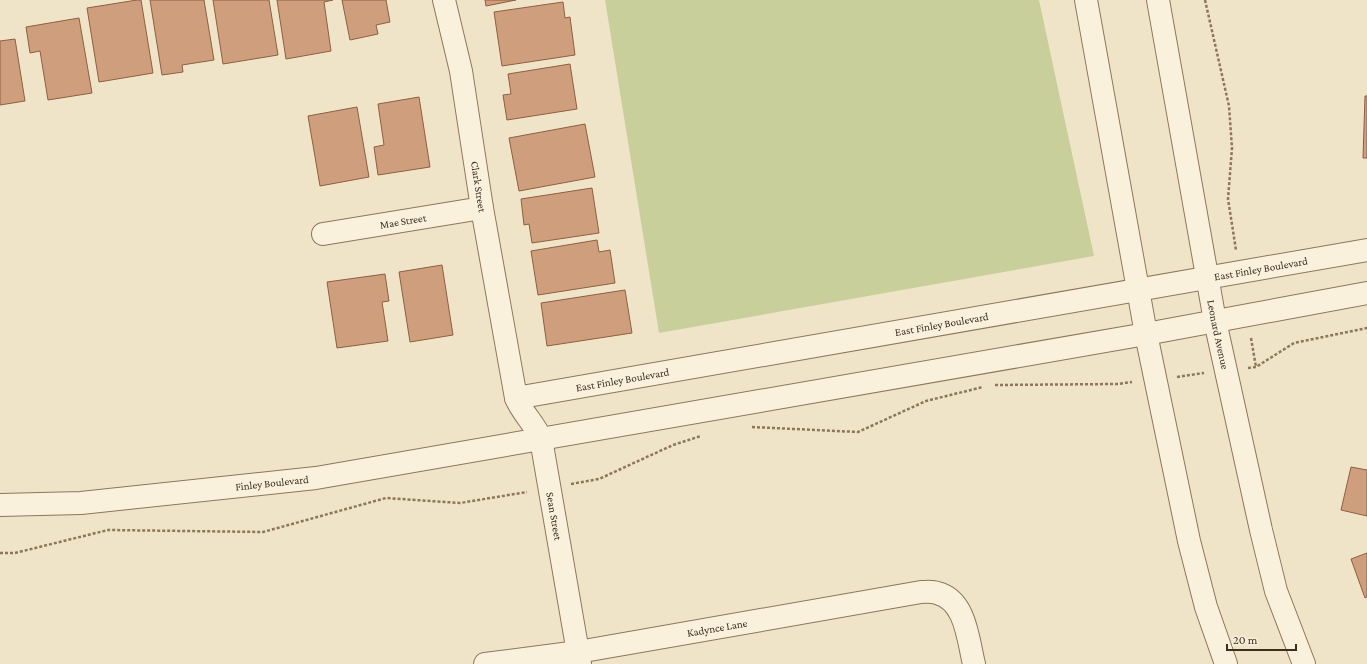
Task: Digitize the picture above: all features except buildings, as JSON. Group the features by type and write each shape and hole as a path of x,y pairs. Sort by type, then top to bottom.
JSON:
{"street":[{"name":"Clark Street","path":"444,0 461,71 482,208 512,374"},
{"path":"1086,0 1146,334 1188,541 1206,607 1226,664"},
{"name":"Leonard Avenue","path":"1158,0 1215,321 1276,591 1304,664"},
{"name":"Mae Street","path":"323,234 482,208"},
{"name":"East Finley Boulevard","path":"516,398 1367,250"},
{"path":"541,439 1146,334 1367,293"},
{"name":"Sean Street","path":"512,374 516,398 519,405 538,432 541,439 579,658"},
{"name":"Finley Boulevard","path":"0,505 80,503 316,478 541,439"},
{"name":"Kadynce Lane","path":"485,664 579,658 921,592 936,592 949,598 958,608 964,621 974,664"}],"path":[{"path":"1205,0 1229,106 1232,148 1228,199 1240,272"},
{"path":"1247,315 1256,367"},
{"path":"1294,343 1367,328"}],"green space":[{"path":"605,0 1039,0 1094,256 659,333"}]}
